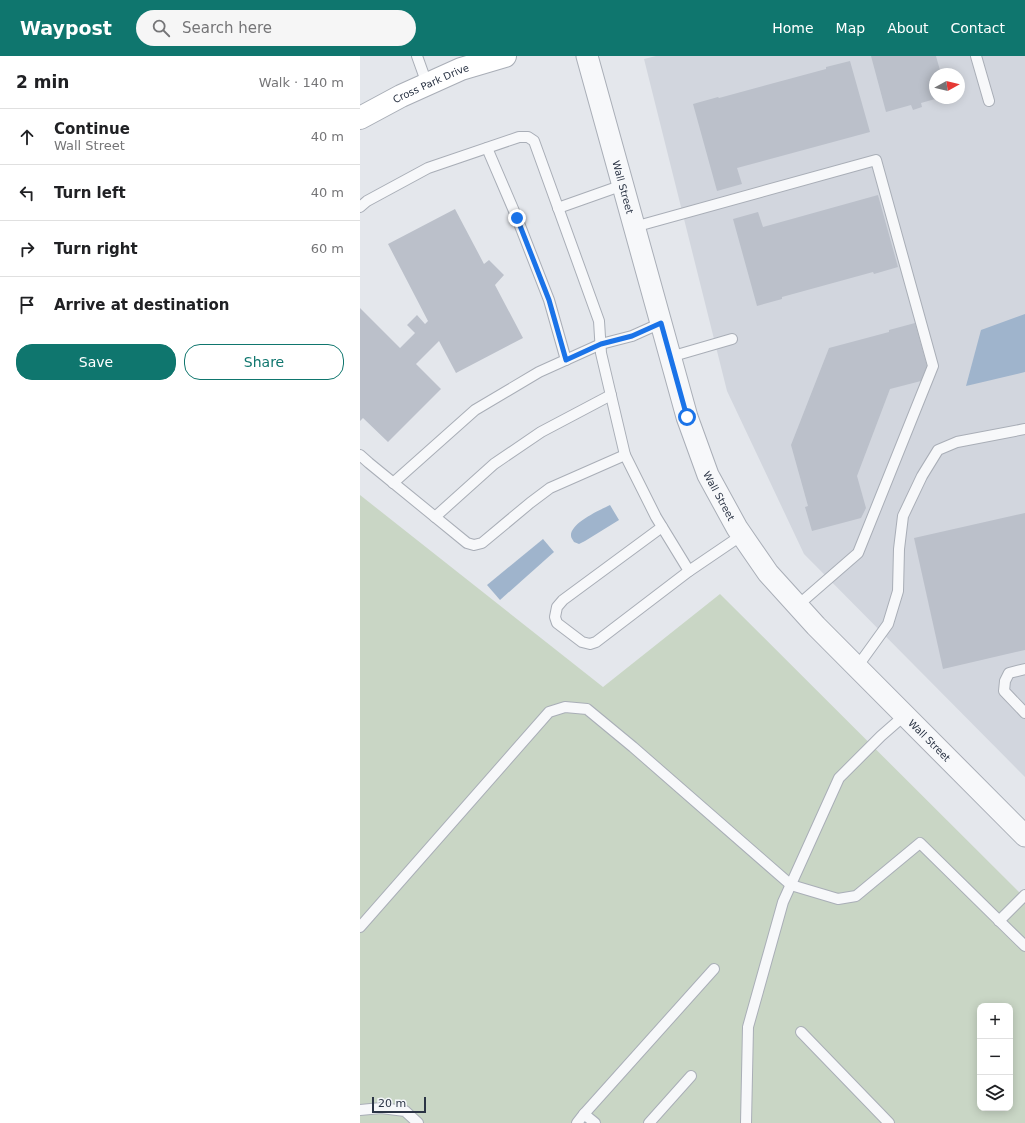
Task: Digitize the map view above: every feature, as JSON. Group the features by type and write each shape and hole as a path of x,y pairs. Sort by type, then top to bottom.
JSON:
{"street":[{"name":"Cross Park Drive","path":"360,118 401,96 462,69 505,56"},
{"name":"Wall Street","path":"587,56 687,417 708,475 742,535 768,573 797,606 1025,836"}],"lane":[{"path":"417,56 427,84"},
{"path":"976,56 989,101"},
{"path":"360,207 367,201 428,168 519,137 528,137 534,141 599,321 601,353 626,455 662,527 689,571"},
{"path":"488,148 549,300 566,360"},
{"path":"634,227 876,160 933,366 858,553 797,606"},
{"path":"558,208 623,185"},
{"path":"393,483 475,410 539,372 601,344 632,336 661,323"},
{"path":"670,357 732,339"},
{"path":"435,517 494,464 541,432 611,395"},
{"path":"857,667 888,624 898,591 899,548 903,516 922,476 938,450 957,442 1025,429"},
{"path":"360,455 467,543 474,545 482,543 550,488 626,455"},
{"path":"662,527 563,600 558,607 556,616 557,623 582,642 590,644 596,642 689,571 742,535"},
{"path":"1025,669 1009,672 1005,681 1004,692 1025,713"},
{"path":"360,927 549,712 565,707 587,709 633,746 791,885 838,899 856,896 920,843 1025,946"},
{"path":"746,1123 748,1027 783,902 839,778 881,736 905,715"},
{"path":"999,920 1025,895"},
{"path":"577,1123 714,969"},
{"path":"801,1032 889,1123"},
{"path":"649,1123 692,1076"},
{"path":"360,1110 381,1108 405,1111 418,1123"},
{"path":"584,1114 595,1123"}],"shaded area":[{"path":"656,56 1025,56 1025,777 804,554 727,391 644,59"}],"green space":[{"path":"360,495 603,687 720,594 1025,898 1025,1123 360,1123"}],"water":[{"path":"1025,314 1025,372 966,386 981,330"},
{"path":"610,505 619,520 579,544 574,542 571,536 575,526 586,518"},
{"path":"543,539 554,552 500,600 487,585"}],"building":[{"path":"871,56 936,56 939,68 929,68 929,101 921,103 922,107 913,110 911,105 886,112"},
{"path":"850,61 870,132 737,168 742,184 717,191 693,104 826,69 826,67"},
{"path":"878,195 898,267 874,274 873,272 782,297 782,299 757,306 733,219 758,212 763,227"},
{"path":"455,209 484,264 489,260 504,275 495,285 523,338 456,373 439,341 416,364 441,389 388,442 363,418 360,421 360,308 400,348 415,333 407,325 417,315 425,324 428,321 388,244"},
{"path":"915,323 927,366 921,381 890,389 857,476 866,508 861,518 812,531 805,507 808,506 791,445 829,348 889,332 889,330"},
{"path":"1025,513 1025,650 943,669 914,538"}],"route":[{"path":"517,218 549,300 566,360 601,344 632,336 661,323 687,417"}]}
